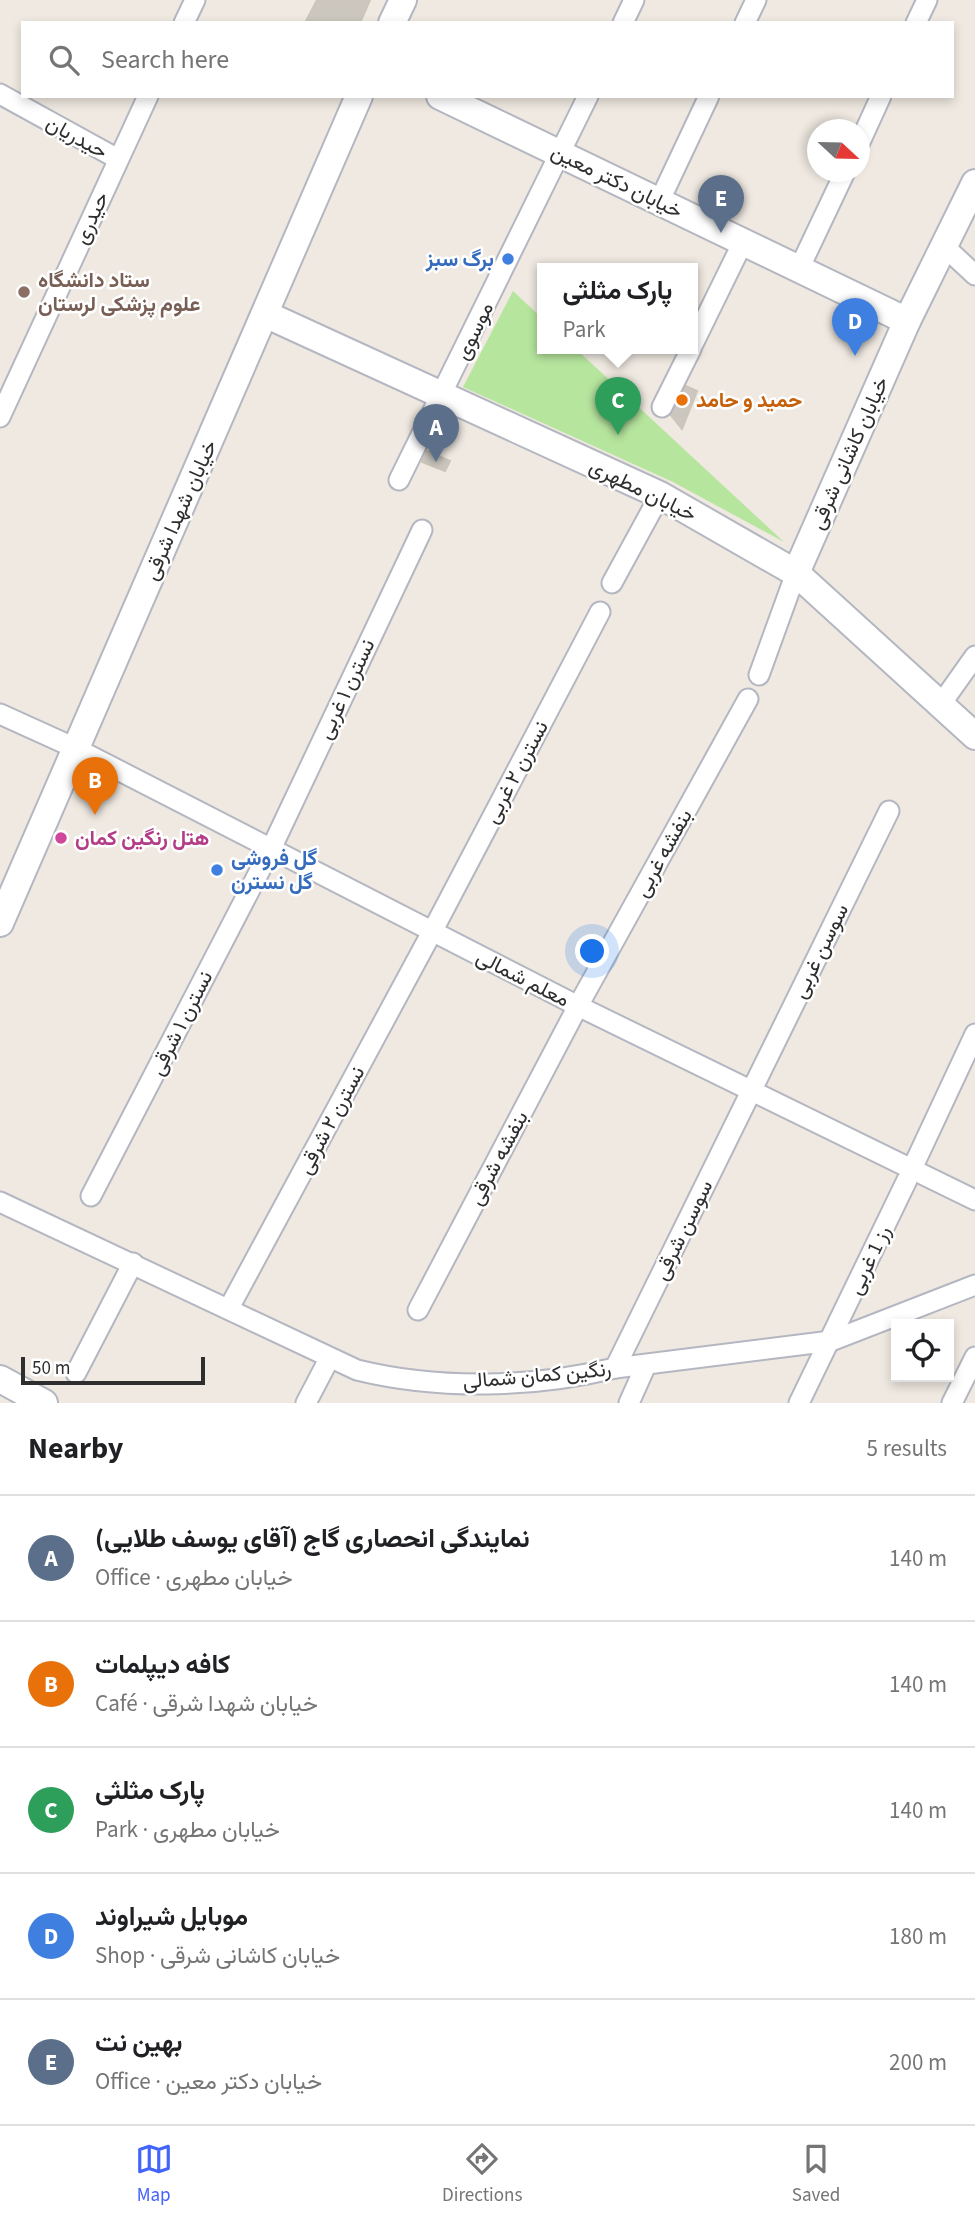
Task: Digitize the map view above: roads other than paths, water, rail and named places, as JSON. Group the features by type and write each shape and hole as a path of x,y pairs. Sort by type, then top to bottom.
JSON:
{"main road":[{"path":"393,21 403,0"},
{"name":"خیابان شهدا شرقی","path":"0,923 358,98"},
{"name":"خیابان دکتر معین","path":"444,98 907,321"},
{"name":"خیابان کاشانی شرقی","path":"796,573 907,321 975,183"},
{"name":"خیابان مطهری","path":"265,314 660,495 796,573 975,736"},
{"path":"0,1379 36,1401"}],"street":[{"path":"185,21 195,0"},
{"path":"624,21 634,0"},
{"path":"746,21 756,0"},
{"path":"917,21 927,0"},
{"name":"حیدریان","path":"0,94 118,159"},
{"name":"حیدری","path":"0,417 147,98"},
{"name":"موسوی","path":"399,480 444,394 587,98"},
{"path":"659,202 708,98"},
{"path":"870,119 880,98"},
{"path":"799,269 840,182"},
{"path":"698,334 743,243"},
{"path":"945,247 975,275"},
{"path":"662,407 688,354"},
{"path":"612,583 660,495"},
{"name":"نسترن ۱ غربی","path":"271,849 422,530"},
{"path":"759,675 796,573"},
{"name":"نسترن ۲ غربی","path":"432,932 600,612"},
{"path":"941,704 975,656"},
{"name":"بنفشه غربی","path":"578,1006 748,699"},
{"name":"معلم شمالی","path":"0,714 75,748 909,1175 975,1200"},
{"name":"سوسن غربی","path":"751,1092 889,811"},
{"name":"نسترن ۱ شرقی","path":"91,1196 271,849"},
{"name":"نسترن ۲ شرقی","path":"229,1308 432,932"},
{"name":"بنفشه شرقی","path":"418,1310 578,1006"},
{"name":"رز 1 غربی","path":"799,1403 831,1341 975,1034"},
{"name":"سوسن شرقی","path":"615,1368 751,1092"},
{"name":"رنگین کمان شمالی","path":"0,1202 229,1308 329,1359 385,1377 469,1385 587,1375 615,1368 831,1341 975,1285"},
{"path":"75,1373 133,1263"},
{"path":"952,1403 975,1357"},
{"path":"306,1403 329,1359"},
{"path":"629,1403 646,1365"}],"place":[{"name":"بهین نت","path":"721,233"},
{"name":"برگ سبز","path":"508,259"},
{"name":"ستاد دانشگاه علوم پزشکی لرستان","path":"24,292"},
{"name":"موبایل شیراوند","path":"855,356"},
{"name":"حمید و حامد","path":"682,400"},
{"name":"پارک مثلثی","path":"618,435"},
{"name":"نمایندگی انحصاری گاج (آقای یوسف طلایی)","path":"436,462"},
{"name":"کافه دیپلمات","path":"95,815"},
{"name":"هتل رنگین کمان","path":"61,838"},
{"name":"گل فروشی گل نسترن","path":"217,870"}]}
